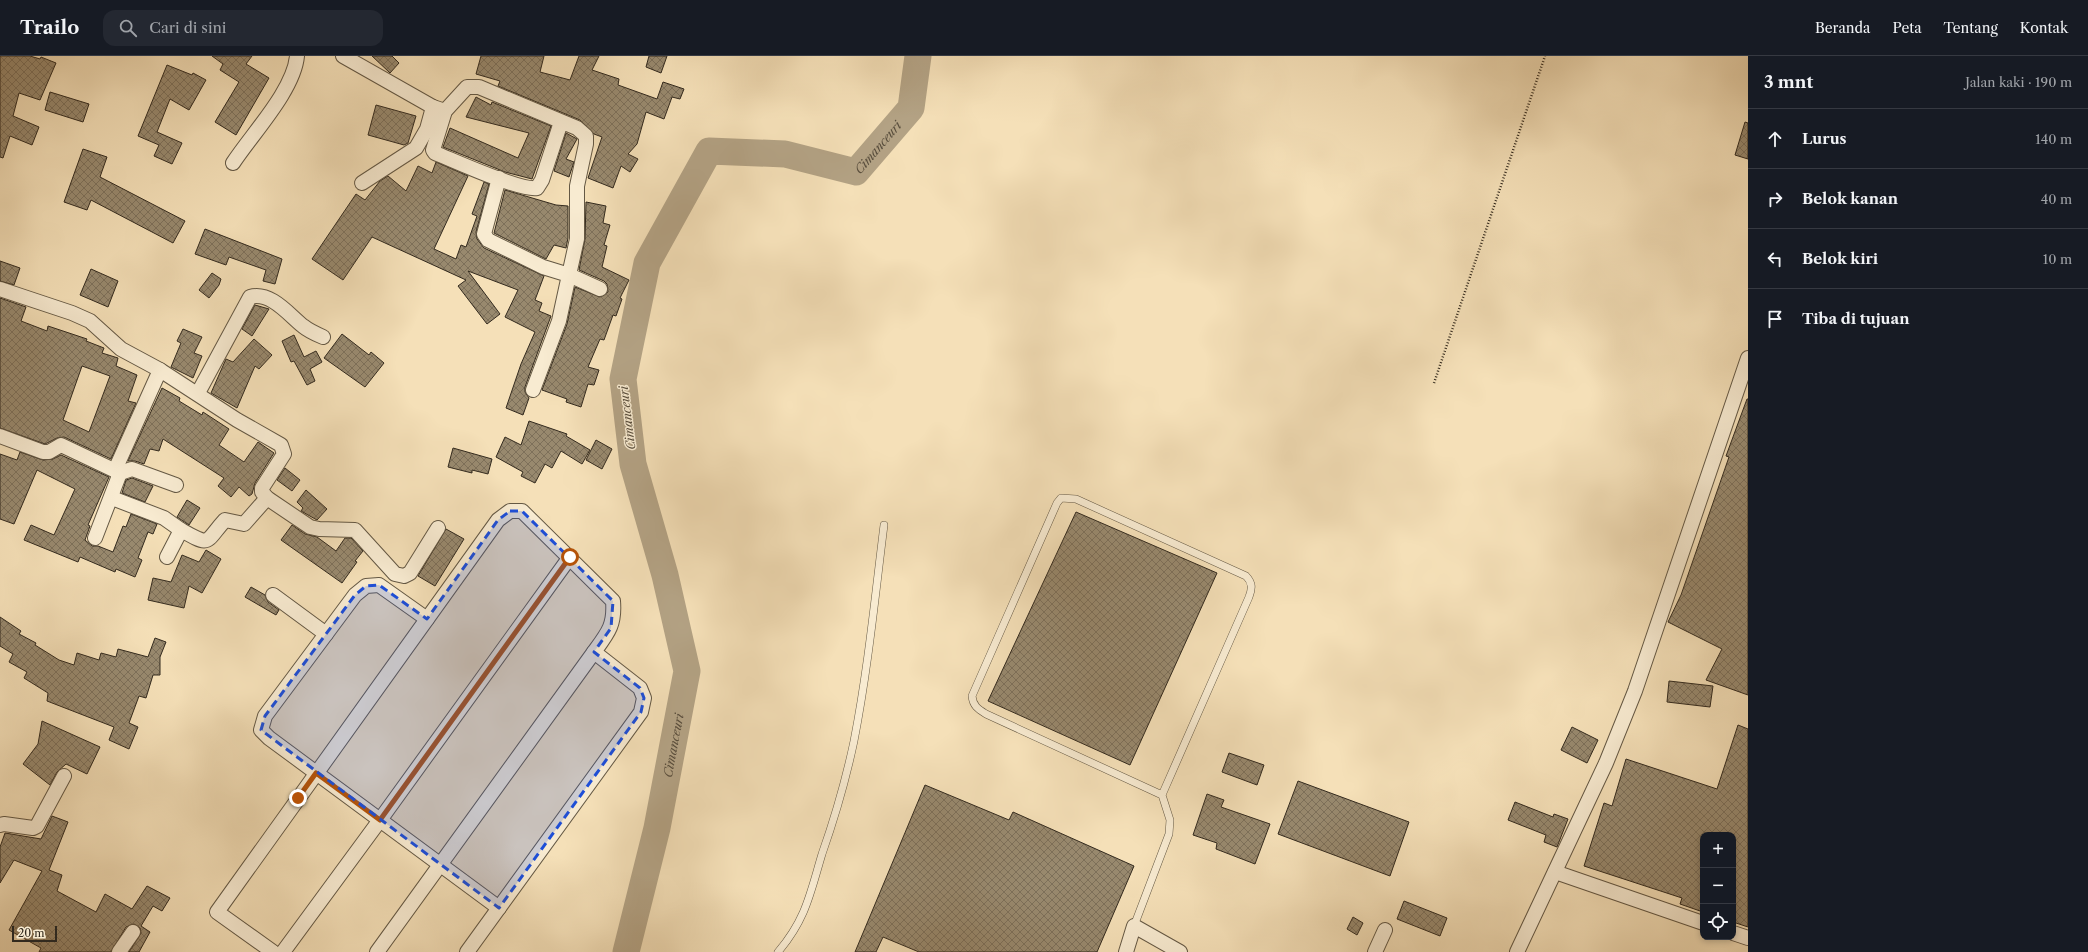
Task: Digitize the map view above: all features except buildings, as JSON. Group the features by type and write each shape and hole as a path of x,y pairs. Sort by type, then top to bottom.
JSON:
{"street":[{"path":"233,163 249,139 261,126 293,74 297,56"},
{"path":"343,56 439,109"},
{"path":"362,183 416,148 439,109 467,87 474,85 577,128 586,136 577,186 577,239 559,322 533,390"},
{"path":"439,109 433,147 435,153 530,189 537,188 542,180 562,122"},
{"path":"499,178 484,234 488,240 543,267 569,275 600,289"},
{"path":"0,289 72,313 90,321 121,349 160,370 198,393 237,420 281,444 284,454 262,488 262,492 267,498 310,527 319,529 355,530 392,572 400,576 407,576 438,528"},
{"path":"198,393 250,298 260,297 277,304 305,328 322,337"},
{"path":"1517,952 1606,763 1635,691 1748,358"},
{"path":"95,538 112,498 118,471 160,370"},
{"path":"0,436 44,452 61,445 118,471 132,469 176,486"},
{"path":"112,498 164,518 181,530 201,541 206,541 212,538 225,520 244,524 267,498"},
{"path":"273,952 217,912 498,520 510,511 522,511 613,601 614,615 611,628 377,952"},
{"path":"168,557 181,530"},
{"path":"283,952 570,557"},
{"path":"427,619 379,585 366,586 355,595 265,716 261,730 269,738 499,908"},
{"path":"273,595 326,634"},
{"path":"467,952 641,712 644,698 640,688 594,652"},
{"path":"0,825 33,828 37,826 64,776"},
{"path":"1555,872 1700,922"},
{"path":"1126,952 1134,926 1180,952"},
{"path":"1375,952 1385,930"},
{"path":"119,952 134,932"},
{"path":"1736,934 1748,938"}],"lane":[{"path":"1134,926 1169,834 1170,820 1162,796 1252,590 1251,584 1246,576 1076,499 1061,498 1054,510 972,696 973,702 978,709 986,714 1162,796"},
{"path":"778,952 792,935 805,912 838,808 854,742 865,678 884,525"}],"path":[{"path":"1434,383 1545,56"}],"highlighted area":[{"path":"510,511 522,511 613,601 611,628 594,652 640,688 644,698 641,712 499,908 261,730 265,716 355,595 366,586 379,585 427,619 498,520"}],"waterway":[{"name":"Cimanceuri","path":"626,952 657,828 687,671 665,575 633,464 623,379 647,263 709,151 785,154 856,172 911,108 918,56"}],"route":[{"path":"298,798 316,773 380,820 570,557"}]}
